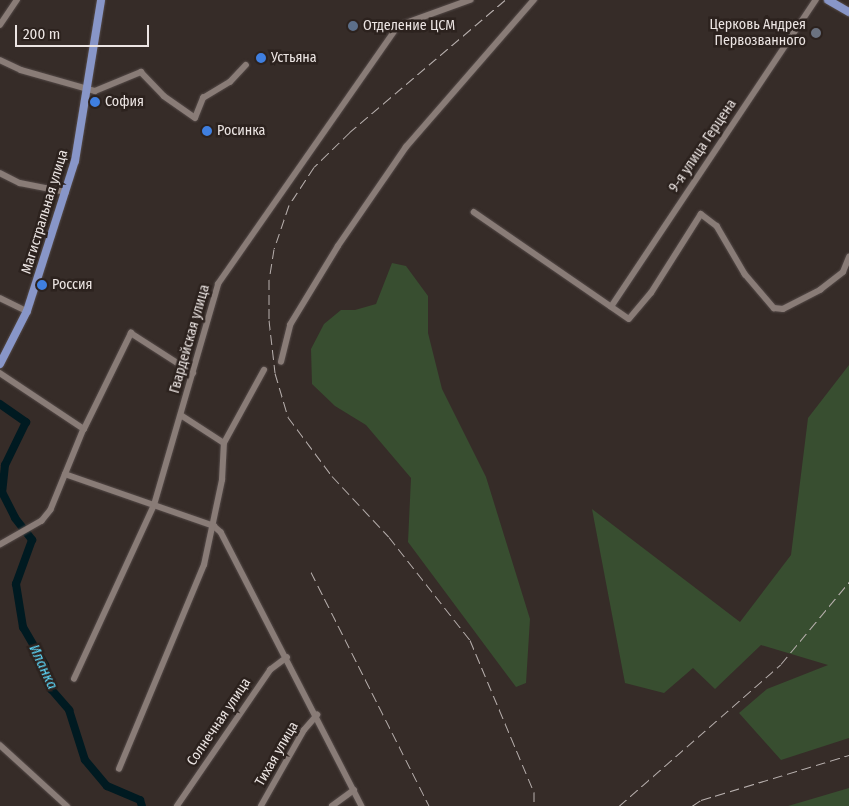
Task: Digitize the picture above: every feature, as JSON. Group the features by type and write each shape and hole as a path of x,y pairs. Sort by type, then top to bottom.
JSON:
{"main road":[{"name":"Магистральная улица","path":"0,364 28,311 66,192 87,90 101,0"},
{"path":"828,0 839,3 849,12"}],"street":[{"path":"0,25 17,0"},
{"name":"Гвардейская улица","path":"74,678 154,506 218,284 398,26 470,0"},
{"path":"281,362 290,325 338,246 406,147 534,0"},
{"name":"9-я улица Герцена","path":"611,307 816,0"},
{"path":"0,60 94,91 141,72 164,96 195,118 202,98 230,82 246,65"},
{"path":"0,173 20,183 66,192"},
{"path":"474,212 629,319 651,293 701,214 717,226 745,274 774,308 783,310 820,290 843,272 849,257"},
{"path":"0,298 28,311"},
{"path":"0,546 31,528 51,510 84,429 131,333 193,373"},
{"path":"119,768 204,565 214,526 224,443 264,370"},
{"path":"0,373 84,429"},
{"path":"181,415 224,443"},
{"path":"65,474 214,526 227,540 362,806"},
{"name":"Солнечная улица","path":"177,806 270,670 287,657"},
{"name":"Тихая улица","path":"261,806 304,730 317,715"},
{"path":"0,745 67,806"},
{"path":"332,806 354,790"}],"green space":[{"path":"392,263 406,266 428,296 428,333 442,389 486,477 530,619 526,683 516,687 408,542 411,478 366,425 335,406 312,384 311,349 324,324 341,310 355,310 376,304"},
{"path":"849,365 849,738 781,760 739,713 767,689 828,665 761,645 715,689 693,668 664,693 625,683 592,509 740,622 791,555 808,418"},
{"path":"849,788 849,806 788,806"}],"waterway":[{"name":"Иланка","path":"0,404 26,422 5,465 2,492 15,518 32,540 16,584 23,627 45,665 51,689 69,710 85,760 107,786 140,800 142,806"}],"railway":[{"path":"505,0 350,132 314,167 289,205 274,249 269,279 269,320 275,373 288,417 332,476 389,537 470,640 534,792 534,806"},
{"path":"311,572 429,806"},
{"path":"619,806 781,664 849,582"},
{"path":"692,806 701,800 849,755"}],"place":[{"name":"Отделение ЦСМ","path":"353,26"},
{"name":"Церковь Андрея Первозванного","path":"816,33"},
{"name":"Устьяна","path":"261,58"},
{"name":"София","path":"95,102"},
{"name":"Росинка","path":"207,131"},
{"name":"Россия","path":"42,285"}]}
